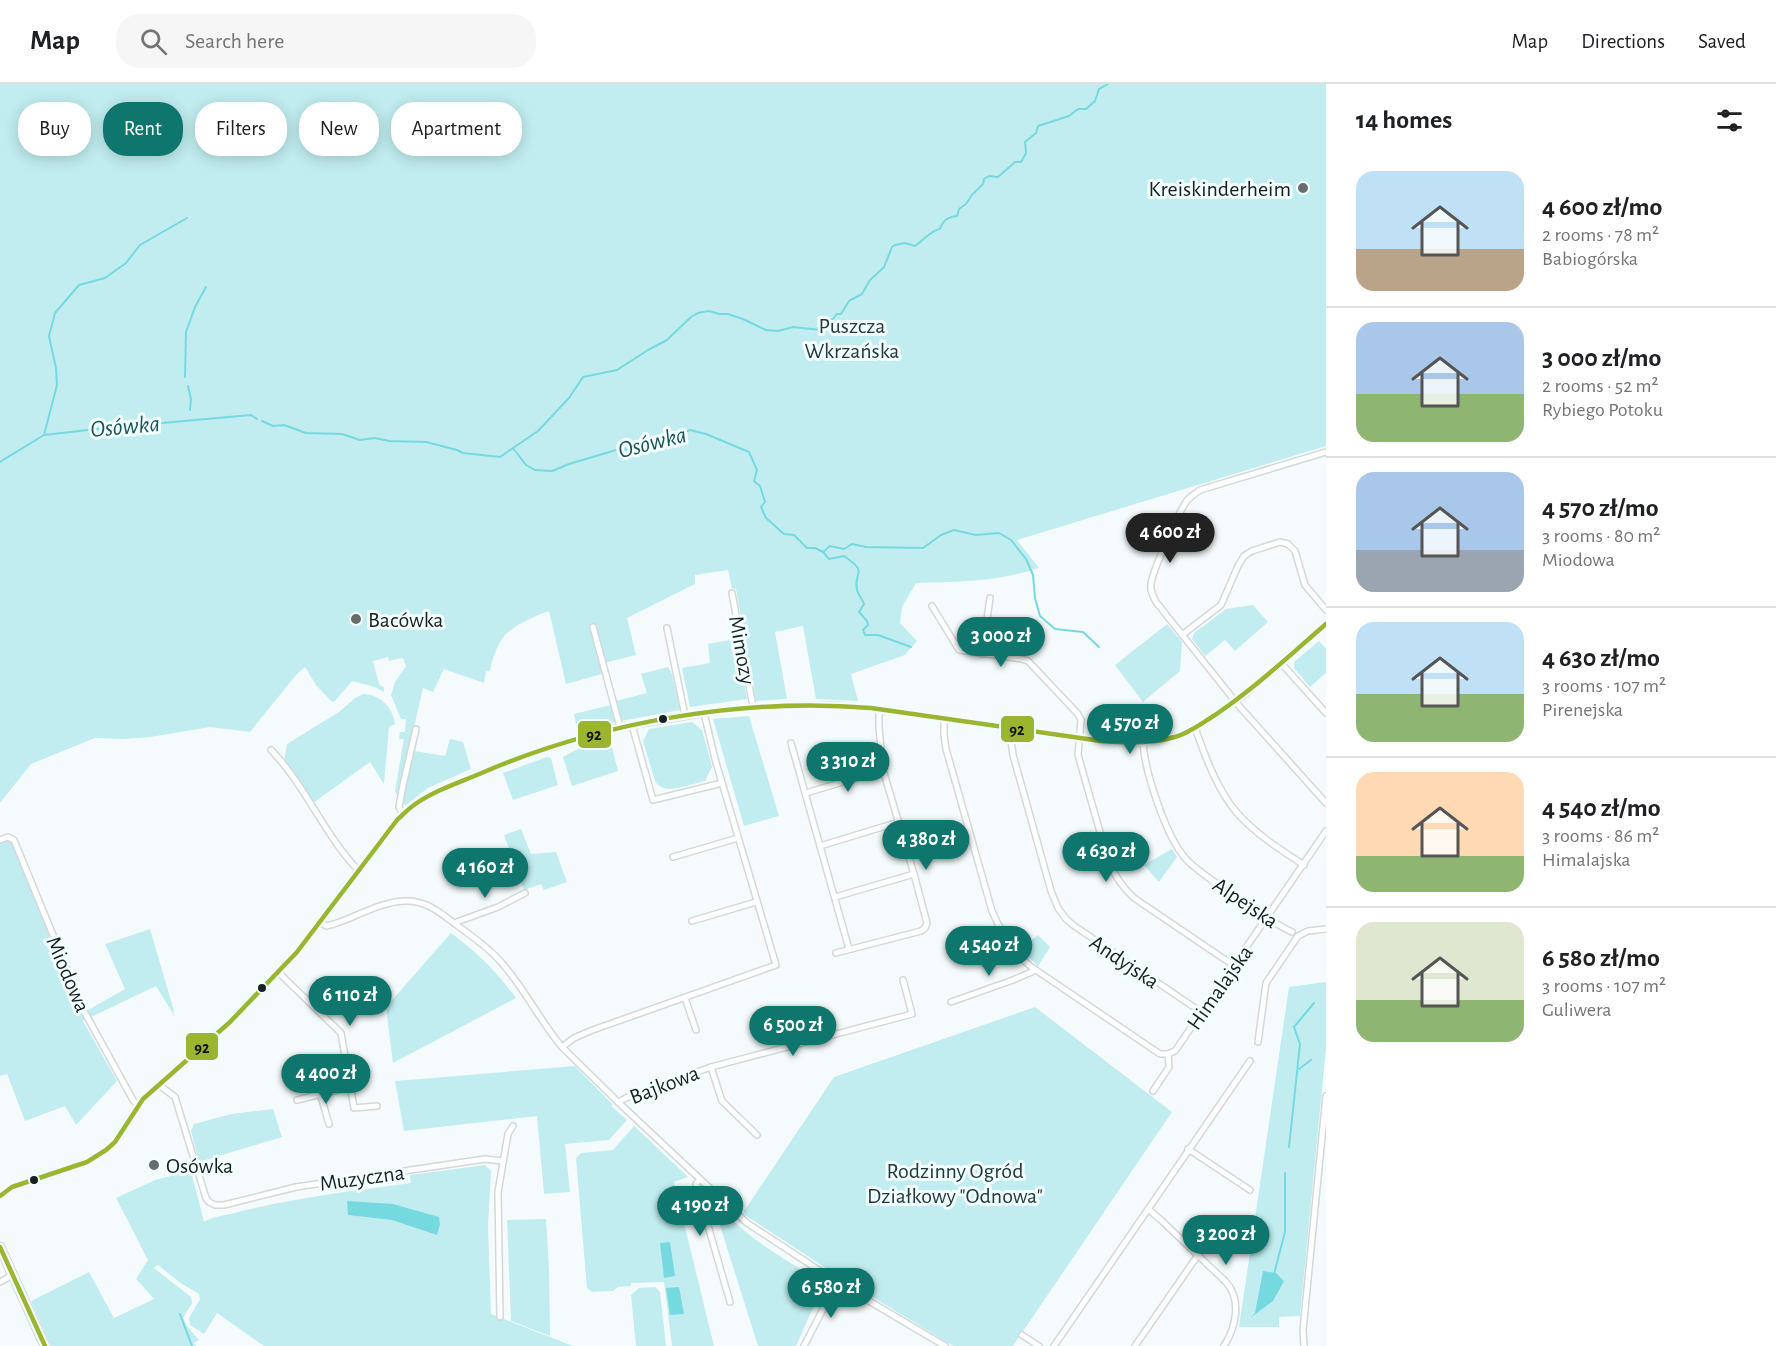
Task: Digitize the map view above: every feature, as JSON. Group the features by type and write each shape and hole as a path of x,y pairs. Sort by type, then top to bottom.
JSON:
{"street":[{"path":"1326,452 1200,490 1186,500 1157,566 1151,586 1156,602 1235,702 1326,803"},
{"path":"1182,635 1221,605 1244,556 1280,542 1288,544 1295,551 1305,585 1326,610"},
{"name":"Mimozy","path":"732,593 753,707"},
{"path":"982,654 990,598"},
{"path":"932,606 959,650 1028,662 1078,714 1081,720 1078,755 1108,860 1119,882 1134,897 1233,965"},
{"path":"0,1196 12,1187 80,1165 98,1156 115,1142 138,1106 227,1024 302,946 387,831 420,801 437,791 512,760 585,736 620,727 753,707 825,705 879,709 1108,742 1143,743 1175,736 1195,728 1235,702 1326,624"},
{"path":"593,627 620,727"},
{"path":"667,628 685,716"},
{"path":"596,637 604,635"},
{"path":"1281,663 1326,713"},
{"path":"836,953 914,934 926,928 927,918 883,770 879,709"},
{"path":"562,1047 574,1038 590,1031 776,965 722,783 704,713"},
{"path":"944,718 946,749 992,911 1001,932 1011,947 1036,970 1157,1052 1168,1054"},
{"path":"632,725 653,800 722,783"},
{"name":"Andyjska","path":"1013,728 1011,740 1013,755 1051,891 1062,914 1073,926 1201,1012"},
{"path":"1195,728 1215,778 1238,813 1264,838 1304,866"},
{"path":"404,814 399,807 416,729"},
{"path":"791,743 849,949"},
{"name":"Alpejska","path":"1143,743 1145,760 1166,826 1186,860 1292,932"},
{"path":"271,750 284,763 338,846 358,871"},
{"path":"806,793 883,770"},
{"path":"820,846 899,822"},
{"name":"Himalajska","path":"1153,1091 1169,1067 1168,1054 1174,1051 1326,831"},
{"name":"Miodowa","path":"0,840 5,837 14,840 85,1013 138,1106"},
{"path":"673,857 738,838"},
{"path":"835,897 914,874"},
{"path":"454,923 498,907 525,893"},
{"path":"320,922 326,926 405,901 425,904 454,923 501,962 562,1047 747,1223 837,1282 945,1346"},
{"path":"692,921 756,902"},
{"path":"1258,1042 1266,983 1298,936 1308,931 1326,929"},
{"path":"278,962 280,970 341,1033 354,1108 377,1106"},
{"path":"951,1002 1013,981 1036,970"},
{"name":"Bajkowa","path":"618,1102 711,1067 912,1014 903,980"},
{"path":"685,998 696,1030"},
{"path":"310,1058 329,1124"},
{"path":"1054,1346 1250,1061"},
{"name":"Bajkowa","path":"711,1067 722,1101 757,1135"},
{"name":"Muzyczna","path":"159,1085 175,1097 206,1198 214,1205 224,1205 276,1191 318,1184 485,1159 502,1161"},
{"path":"297,1100 350,1087"},
{"path":"1304,1346 1303,1330 1326,1096"},
{"path":"500,1317 498,1192 508,1134 513,1126"},
{"path":"1188,1149 1250,1190"},
{"path":"700,1179 696,1184 730,1302"},
{"path":"1148,1209 1226,1282 1235,1296 1233,1329 1224,1346"},
{"path":"0,1247 45,1346"},
{"path":"1135,1346 1198,1255"},
{"path":"0,1282 13,1275"},
{"path":"804,1346 837,1282"},
{"path":"1022,1335 1040,1346"}],"green space":[{"name":"Puszcza Wkrzańska","path":"0,84 1326,84 1326,446 1017,540 1039,568 993,579 916,583 902,607 900,623 917,641 905,655 851,674 858,701 816,699 803,626 775,632 787,699 756,701 736,589 732,588 728,570 695,575 695,584 627,618 636,655 600,664 602,674 566,684 549,611 531,618 504,636 495,653 490,671 486,671 484,683 444,669 433,692 423,688 398,797 395,791 404,739 399,739 400,732 405,732 406,719 401,719 391,695 395,682 406,666 403,658 389,661 388,657 373,661 379,684 384,688 384,692 375,687 352,681 332,702 316,685 305,667 250,732 210,727 151,737 95,738 31,764 0,803"},
{"path":"1253,605 1268,622 1235,651 1225,640 1205,656 1192,639 1194,633 1226,609"},
{"path":"1167,624 1182,642 1180,671 1143,702 1115,665"},
{"path":"736,639 747,699 690,707 682,668 710,663 708,644"},
{"path":"1319,641 1326,649 1326,673 1310,687 1294,668 1294,662"},
{"path":"668,667 672,674 680,710 621,721 616,701 647,693 641,674"},
{"path":"363,694 380,699 394,718 395,724 389,727 384,784 370,762 313,803 284,762 287,744 339,712"},
{"path":"611,705 615,722 578,732 574,714"},
{"path":"749,716 779,816 744,826 713,719"},
{"path":"692,722 702,730 712,767 705,781 671,789 659,786 655,781 643,741 649,729"},
{"path":"450,739 463,742 471,769 428,788 406,805 402,802 414,751 445,756"},
{"path":"610,739 618,771 572,786 563,757 591,742"},
{"path":"547,757 551,758 558,785 513,800 503,773"},
{"path":"521,829 531,854 556,852 567,882 544,890 541,884 524,890 504,835"},
{"path":"7,840 12,842 85,1020 83,1021 117,1081 76,1125 65,1106 25,1121 7,1074 0,1076 0,843"},
{"path":"1172,849 1177,857 1159,882 1144,865"},
{"path":"150,929 175,1017 156,986 91,1017 88,1010 125,989 105,944"},
{"path":"451,933 486,963 516,998 393,1063 386,1007"},
{"path":"1038,935 1050,947 1038,966 1020,949"},
{"path":"1326,982 1326,1048 1300,1316 1279,1317 1279,1327 1239,1327 1289,987"},
{"name":"Rodzinny Ogród Działkowy \"Odnowa\"","path":"1035,1007 1172,1112 1013,1346 953,1346 838,1276 745,1215 744,1211 834,1077"},
{"path":"575,1066 613,1105 611,1106 627,1120 609,1140 565,1144 570,1192 544,1194 537,1116 404,1131 395,1081"},
{"path":"273,1109 282,1137 199,1162 191,1131 194,1124 231,1114"},
{"path":"634,1126 688,1177 674,1182 714,1346 672,1346 664,1282 631,1283 631,1286 618,1287 613,1291 592,1292 587,1288 576,1158 581,1153 613,1150"},
{"path":"485,1165 491,1171 488,1227 491,1314 573,1346 264,1346 217,1313 204,1334 190,1325 189,1318 200,1299 199,1294 158,1265 154,1268 191,1297 192,1303 183,1318 199,1340 194,1343 196,1346 51,1346 31,1301 89,1272 114,1318 154,1299 136,1279 148,1260 116,1198 155,1180 191,1171 204,1222 215,1217 278,1203 411,1183 410,1175"},
{"path":"724,1211 757,1241 820,1281 822,1288 796,1346 758,1346 717,1216"},
{"path":"546,1219 550,1336 511,1321 507,1220"},
{"path":"655,1287 660,1292 666,1346 636,1346 631,1295 639,1288"}],"water":[{"path":"347,1201 393,1204 439,1217 437,1235 392,1220 348,1215"},
{"path":"670,1242 675,1276 664,1278 660,1243"},
{"path":"1263,1271 1276,1273 1284,1281 1273,1301 1250,1318 1255,1313"},
{"path":"679,1287 684,1314 670,1315 666,1288"}],"waterway":[{"path":"513,448 538,431 569,398 583,377 617,370 667,340 698,313 709,311 728,314 766,330 778,331 793,327 821,330 827,320 841,314 849,301 862,294 870,280 884,267 892,247 905,243 915,246 940,229 946,220 957,216 959,209 983,184 984,179 989,176 998,177 1015,162 1021,162 1026,153 1025,142 1036,133 1038,126 1069,116 1078,109 1086,109 1095,101 1099,89 1108,84"},
{"path":"44,435 57,385 49,336 55,313 79,285 105,278 126,263 140,245 187,218"},
{"path":"185,377 186,332 195,307 206,287"},
{"path":"188,386 191,399 190,410"},
{"name":"Osówka","path":"0,462 44,435 141,424 152,420 162,423 251,415 257,419"},
{"name":"Osówka","path":"262,421 273,426 284,425 306,433 342,434 360,440 375,438 389,441 426,442 463,453 500,457 513,448 526,465 535,470 552,471 616,450 634,449 666,435 690,430 706,434 749,452 757,470 754,481 760,486 765,502 761,507 766,518 784,534 794,535 807,548 815,548 823,552 830,546 844,549 852,544 866,547 923,548 941,535 954,530 976,535 999,533 1011,540 1026,559 1033,575 1035,598 1040,616 1055,629 1083,632 1099,647"},
{"path":"823,552 829,559 844,556 858,569 857,590 864,604 859,612 868,625 863,630 865,635 878,635 911,647"},
{"path":"1289,1147 1300,1044 1294,1027 1314,1003"},
{"path":"1299,1069 1311,1060"},
{"path":"1274,1274 1285,1232 1285,1173"},
{"path":"180,1314 192,1346"}],"transit line":[{"name":"92","path":"0,1196 12,1187 87,1162 115,1142 143,1099 230,1022 297,952 397,820 422,800 448,787 529,754 624,727 674,717 773,706 871,708 1101,741 1157,741 1180,735 1230,705 1326,624"},
{"name":"92","path":"0,1247 45,1346"}],"place":[{"name":"Kreiskinderheim","path":"1303,188"},
{"name":"Bacówka","path":"356,619"},
{"name":"Osówka","path":"154,1165"}]}
